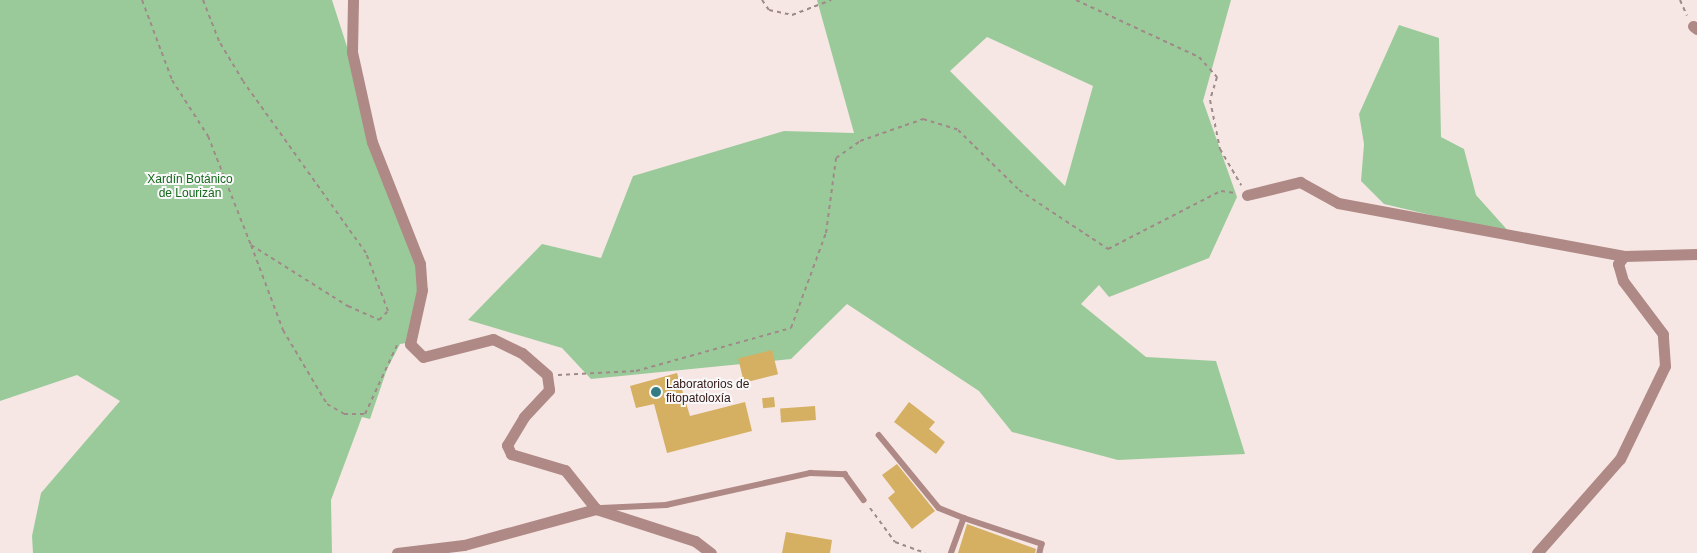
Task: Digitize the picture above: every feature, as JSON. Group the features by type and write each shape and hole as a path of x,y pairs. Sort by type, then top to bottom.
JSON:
{"street":[{"path":"353,0 352,52 372,142 420,264 422,290 410,344 423,357 493,339 522,353 547,375 549,390 524,417 507,445 511,454 565,470 596,509"},
{"path":"1247,194 1300,182 1338,203 1624,256 1697,254"},
{"path":"1537,553 1611,472 1665,366 1663,334 1617,271 1624,256"},
{"path":"397,553 471,543 596,509 695,541 711,553"}],"lane":[{"path":"878,434 939,508 1042,544 1040,553"},
{"path":"596,509 666,505 810,474 845,474 864,500"},
{"path":"951,553 964,518"}],"path":[{"path":"142,0 172,80 208,136 282,330 312,383 327,404 355,416 365,414 396,347 413,326"},
{"path":"202,0 218,41 243,82 366,253 388,311 379,320 348,306 251,245"},
{"path":"762,0 769,10 792,15 831,0"},
{"path":"1076,0 1199,57 1217,76 1210,100 1220,149 1247,194"},
{"path":"1680,0 1695,28"},
{"path":"547,375 636,371 791,328 826,233 836,158 860,141 923,119 958,130 1019,190 1108,249 1220,191 1247,194"},
{"path":"864,500 895,542 925,553"}],"green space":[{"name":"Xardín Botánico de Lourizán","path":"0,0 332,0 418,268 420,291 407,343 400,344 387,369 370,419 362,417 331,500 332,553 33,553 32,536 41,493 120,401 77,375 0,401"},
{"path":"817,0 1231,0 1203,101 1237,197 1209,258 1109,297 1099,285 1081,304 1146,357 1216,361 1245,454 1118,460 1012,432 979,391 847,304 791,359 591,379 562,348 468,320 542,244 601,258 633,176 784,131 854,133","holes":["987,37 1093,86 1065,186 950,71"]},
{"path":"1399,25 1439,38 1441,137 1464,149 1476,195 1511,234 1384,204 1361,181 1364,144 1359,114"}],"building":[{"path":"772,350 778,374 744,383 738,358"},
{"path":"677,373 690,416 745,402 752,431 667,453 654,404 636,408 630,386"},
{"path":"774,397 775,407 763,408 762,398"},
{"path":"909,402 935,422 929,429 945,442 936,454 894,422"},
{"path":"815,406 816,420 781,422 780,408"},
{"path":"897,464 935,511 912,529 888,498 895,492 882,475"},
{"path":"967,524 1036,549 1035,553 958,553"},
{"path":"786,532 832,540 830,553 782,553"}],"place":[{"name":"Laboratorios de fitopatoloxía","path":"656,392"}]}
